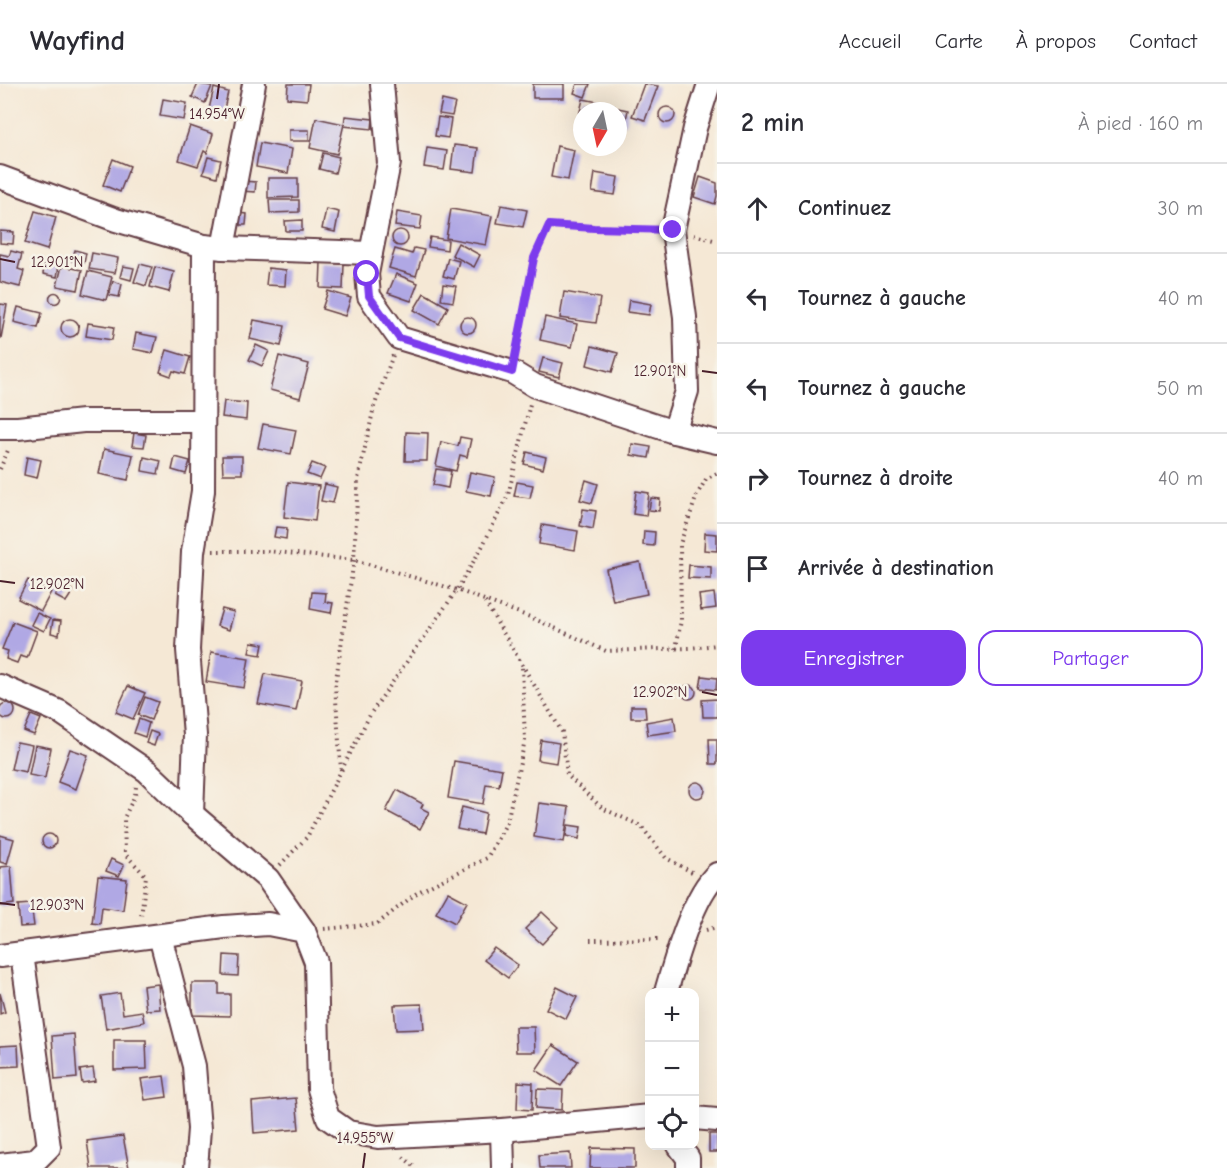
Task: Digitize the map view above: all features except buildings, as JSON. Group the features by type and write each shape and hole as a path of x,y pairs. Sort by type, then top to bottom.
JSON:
{"street":[{"path":"192,814 195,735 188,650 193,552 203,491 204,421 213,247 254,84"},
{"path":"382,84 389,163 367,274 369,296 399,338 512,372 535,386 674,432 717,442"},
{"path":"674,432 687,391 685,317 673,230 695,128 709,84"},
{"path":"0,177 116,220 213,247 371,253"},
{"path":"0,428 83,421 204,421"},
{"path":"0,686 60,712 147,771 192,814 268,879 304,931 316,962 319,1089 328,1118 348,1132 378,1137 502,1130 645,1116"},
{"path":"667,988 682,939 713,878"},
{"path":"0,1166 35,1161 49,1147 11,955 268,924 304,931"},
{"path":"160,936 194,1066 199,1129 196,1168"},
{"path":"699,1118 717,1120"},
{"path":"502,1130 503,1168"}],"path":[{"path":"512,372 534,258 549,225 673,230"},
{"path":"341,770 335,686 354,560 358,479 374,407 399,338"},
{"path":"268,879 307,837 371,713 457,590 508,495 535,386"},
{"path":"676,649 681,620 680,544 706,479 717,473"},
{"path":"193,552 267,550 354,560 457,590 530,617 606,651 717,645"},
{"path":"484,600 562,732 567,775 602,808 641,826 666,858 713,878"},
{"path":"304,931 377,924 418,892 487,858 507,822 525,740 522,667"},
{"path":"147,771 139,773 135,795 124,818 125,854 146,876 143,910 138,926 160,936"},
{"path":"590,940 682,939 717,927"}],"route":[{"path":"367,274 369,296 399,338 512,372 534,258 549,225 673,230"}]}
